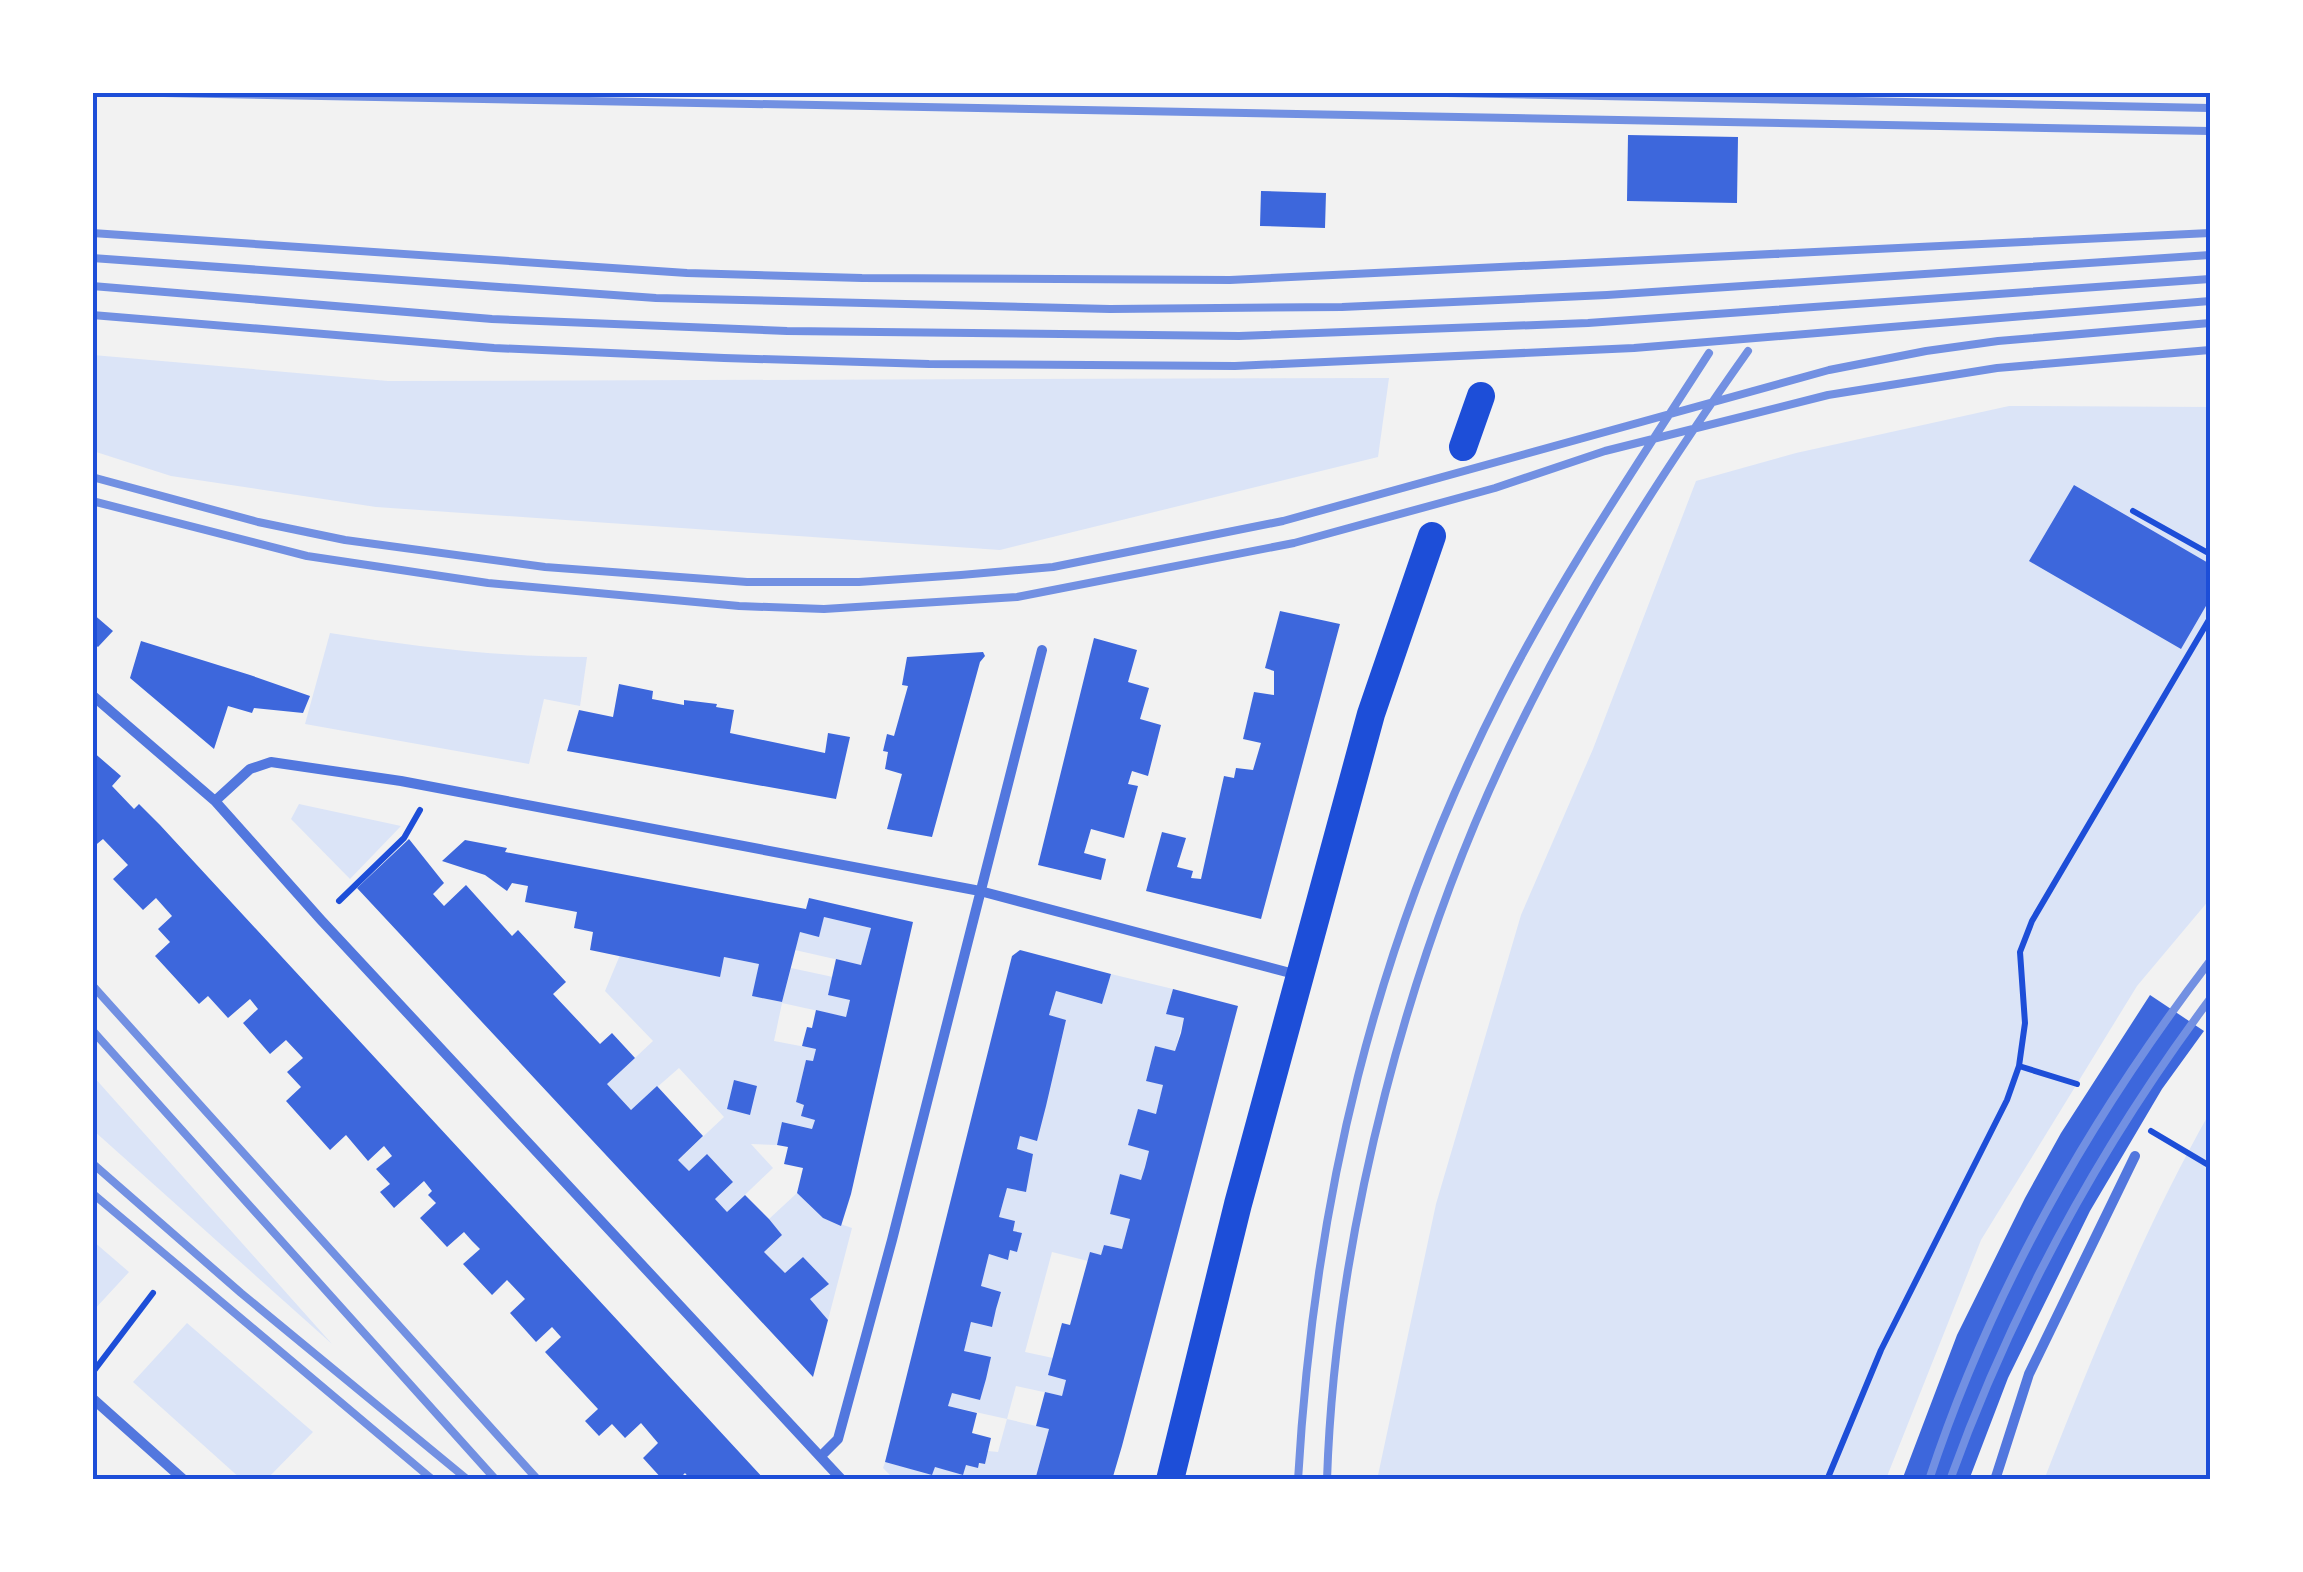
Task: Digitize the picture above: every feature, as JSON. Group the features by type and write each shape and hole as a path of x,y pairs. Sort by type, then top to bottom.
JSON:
{"highway":[{"path":"1463,447 1481,396"},
{"path":"1170,1480 1238,1204 1370,714 1432,536"}],"street":[{"path":"821,1456 838,1439 1042,650"},
{"path":"92,695 215,801 842,1480"},
{"path":"215,801 250,769 271,762 425,785 980,891 1300,976"},
{"path":"1996,1480 2029,1374 2134,1156"},
{"path":"92,1398 184,1480"}],"path":[{"path":"2133,511 2210,554"},
{"path":"1828,1480 1881,1350 1998,1117 2019,1066 2025,1023 2020,952 2032,921 2210,618"},
{"path":"322,920 404,838 419,815 425,785"},
{"path":"2019,1066 2077,1084"},
{"path":"2144,1127 2210,1166"},
{"path":"92,1374 152,1294"}],"shaded area":[{"path":"93,355 388,381 1389,378 1378,457 1000,550 376,507 171,476 93,451"},
{"path":"2009,406 2210,407 2210,899 2137,986 1981,1240 1886,1479 1377,1480 1436,1204 1521,915 1593,749 1696,481 1796,453"},
{"path":"330,633 458,650 587,657 580,706 544,699 529,764 305,724"},
{"path":"299,804 401,826 350,879 291,819"},
{"path":"824,917 871,928 861,965 795,950 800,932 819,936"},
{"path":"620,955 720,976 724,957 759,964 753,996 782,1002 791,968 833,977 850,1000 846,1017 782,1003 774,1041 816,1049 813,1061 806,1060 796,1102 804,1105 802,1116 815,1120 812,1129 783,1122 777,1145 751,1144 773,1168 727,1212 715,1199 733,1182 707,1154 689,1171 678,1160 724,1117 679,1068 631,1110 607,1084 653,1041 605,991"},
{"path":"1111,974 1173,989 1166,1013 1184,1018 1175,1051 1155,1046 1146,1080 1163,1085 1156,1114 1138,1110 1128,1145 1149,1151 1141,1180 1120,1174 1110,1214 1130,1219 1122,1249 1104,1245 1101,1255 1091,1253 1088,1261 1052,1252 1025,1352 1053,1358 1066,1380 1062,1396 1016,1386 1007,1419 948,1406 952,1393 990,1357 964,1351 971,1322 991,1327 1000,1292 981,1286 989,1254 1008,1260 1010,1250 1017,1251 1015,1221 999,1217 1007,1188 1025,1192 1033,1154 1017,1149 1020,1136 1036,1140 1066,1021 1049,1015 1056,991 1101,1004"},
{"path":"93,1076 332,1344 93,1130"},
{"path":"2210,1112 2210,1479 2044,1480 2121,1293"},
{"path":"797,1193 823,1218 852,1228 828,1320 810,1299 828,1283 803,1257 785,1273 764,1252 782,1235 769,1219"},
{"path":"93,1241 129,1272 93,1311"},
{"path":"187,1323 313,1432 267,1479 241,1479 133,1382"},
{"path":"1007,1419 1049,1429 1035,1479 894,1479 883,1468 885,1462 932,1474 935,1467 985,1464 988,1451 998,1452"}],"building":[{"path":"1628,135 1738,137 1737,203 1627,201"},
{"path":"1261,191 1326,193 1325,228 1260,226"},
{"path":"2074,485 2210,564 2210,599 2181,649 2029,561"},
{"path":"1280,611 1340,624 1261,919 1146,891 1162,832 1186,838 1177,867 1193,871 1191,878 1201,879 1224,776 1234,778 1236,768 1253,770 1261,743 1243,739 1254,692 1274,695 1274,671 1265,668"},
{"path":"92,613 113,631 98,647 92,642"},
{"path":"1094,638 1137,650 1128,682 1149,688 1140,719 1161,725 1148,776 1132,771 1128,784 1138,786 1124,838 1091,829 1084,853 1106,859 1101,880 1038,865"},
{"path":"141,641 310,696 303,713 254,708 252,713 228,706 214,749 130,678"},
{"path":"983,652 932,837 887,829 902,774 885,769 888,752 883,751 887,734 894,736 908,686 902,685 907,657"},
{"path":"619,684 653,691 652,699 684,705 684,700 717,704 716,707 734,710 730,733 825,753 828,733 850,737 836,799 567,751 579,710 613,717"},
{"path":"92,751 121,776 112,786 134,809 139,804 160,825 765,1480 691,1480 685,1473 678,1480 663,1480 643,1458 658,1443 641,1423 625,1438 612,1424 599,1436 585,1421 598,1409 545,1352 561,1337 552,1327 536,1342 510,1313 525,1299 507,1280 492,1295 463,1264 480,1249 464,1232 447,1247 420,1218 436,1203 428,1195 432,1191 424,1181 394,1208 380,1192 390,1184 376,1169 392,1156 384,1146 368,1161 346,1135 330,1150 286,1101 301,1087 287,1072 303,1058 286,1040 270,1054 243,1023 258,1009 250,999 228,1018 208,996 199,1004 155,956 170,942 158,929 172,916 156,898 143,910 113,879 128,865 103,839 92,848"},
{"path":"409,839 444,883 433,894 444,906 466,885 512,936 518,930 566,982 553,994 600,1044 612,1033 635,1058 607,1084 631,1110 657,1086 703,1136 678,1160 689,1171 707,1154 733,1182 715,1199 727,1212 745,1195 769,1219 782,1235 764,1252 785,1273 803,1257 829,1284 810,1299 828,1320 813,1377 357,888"},
{"path":"465,840 507,848 505,852 806,909 809,898 913,922 841,1226 823,1218 797,1193 803,1168 784,1164 788,1147 777,1145 782,1122 812,1129 815,1120 801,1116 804,1105 796,1102 806,1060 813,1061 816,1049 802,1046 807,1027 812,1028 816,1010 846,1017 850,1000 828,995 836,959 861,965 871,928 824,917 819,937 800,932 782,1002 752,996 759,964 724,957 720,977 590,950 593,932 574,928 577,912 525,902 528,886 512,883 507,891 485,875 442,861"},
{"path":"1020,950 1111,974 1102,1004 1056,991 1049,1015 1066,1020 1046,1106 1037,1141 1020,1136 1017,1149 1033,1154 1026,1192 1007,1188 999,1217 1015,1221 1013,1231 1022,1233 1017,1252 1010,1250 1008,1260 989,1254 981,1286 1001,1292 992,1327 971,1322 964,1351 991,1357 986,1379 980,1400 952,1393 948,1406 977,1413 972,1433 991,1438 985,1464 979,1463 978,1468 966,1465 963,1475 935,1467 932,1475 885,1462 1012,956"},
{"path":"1173,989 1238,1006 1122,1446 1112,1480 1035,1480 1049,1429 1036,1426 1045,1392 1062,1396 1066,1380 1048,1375 1062,1323 1070,1325 1090,1252 1101,1255 1104,1245 1122,1249 1130,1219 1110,1214 1120,1174 1141,1180 1145,1167 1149,1151 1128,1145 1138,1109 1156,1114 1163,1085 1146,1081 1155,1046 1175,1051 1181,1033 1184,1018 1166,1014"},
{"path":"2150,995 2204,1031 2162,1089 2090,1211 2008,1378 1969,1480 1902,1480 1957,1335 2025,1198 2061,1133"},
{"path":"734,1080 757,1086 750,1115 727,1109"}],"railway":[{"path":"111,92 2210,131"},
{"path":"1394,92 2210,108"},
{"path":"92,233 687,273 1230,280 2210,233"},
{"path":"92,258 656,298 1110,309 1342,307 1607,295 2210,255"},
{"path":"92,286 492,319 787,331 1239,336 1588,323 2210,279"},
{"path":"92,315 494,348 929,364 1235,366 1634,348 2210,301"},
{"path":"92,477 258,522 345,540 545,567 747,582 859,582 961,575 1053,567 1283,521 1829,370 1998,341 2210,323"},
{"path":"92,501 307,556 488,583 739,606 824,609 1017,597 1294,543 1495,488 1605,451 1828,395 1997,368 2210,350"},
{"path":"1327,1480 1333,1386 1363,1192 1412,997 1444,903 1519,727 1570,629 1655,488 1748,351"},
{"path":"1298,1480 1306,1377 1336,1175 1385,980 1418,884 1456,789 1524,651 1600,522 1709,353"},
{"path":"1929,1480 1982,1341 2048,1208 2124,1082 2210,961"},
{"path":"92,985 538,1480"},
{"path":"1950,1480 2001,1353 2062,1230 2132,1112 2210,999"},
{"path":"92,1030 496,1480"},
{"path":"92,1163 241,1293 468,1480"},
{"path":"92,1193 433,1480"}]}
